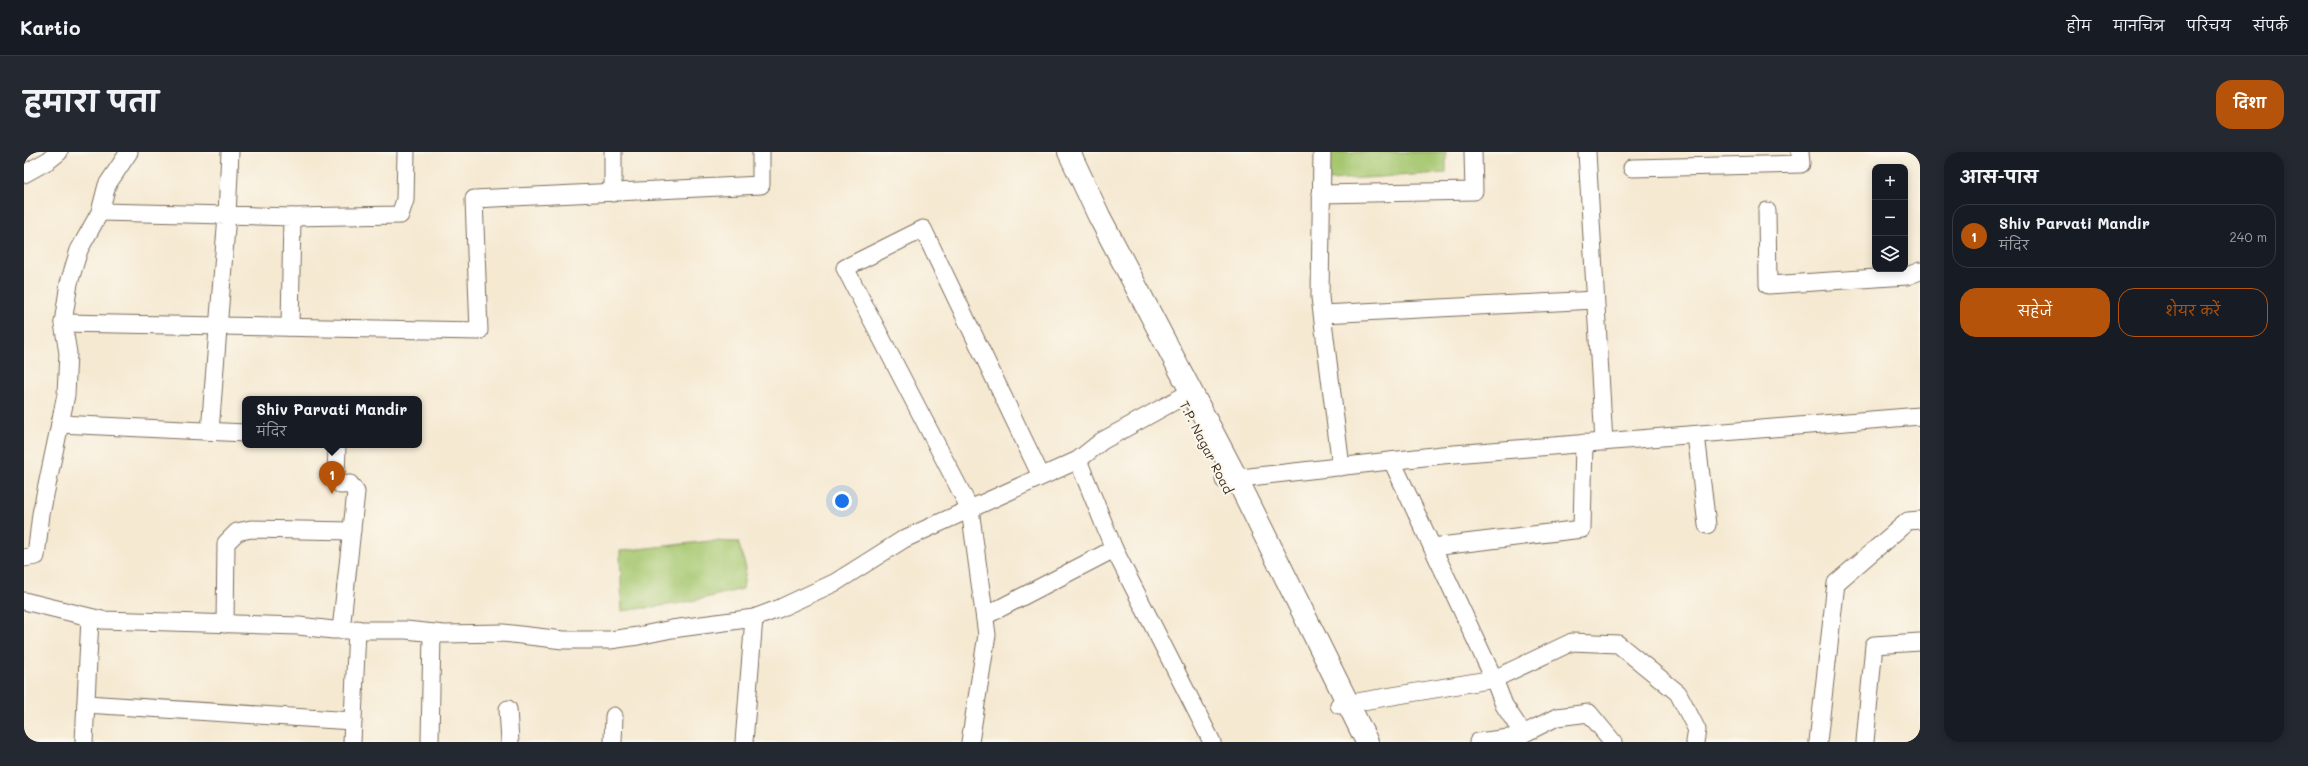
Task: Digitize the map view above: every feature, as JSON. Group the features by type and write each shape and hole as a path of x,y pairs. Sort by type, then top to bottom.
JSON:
{"main road":[{"name":"T.P. Nagar Road","path":"1059,152 1102,246 1186,394 1231,479 1344,705 1358,742"},
{"path":"1069,152 1186,394"},
{"path":"1344,705 1367,742"}],"street":[{"path":"24,174 49,160 59,152"},
{"path":"24,558 36,556 41,514 66,395 68,353 63,323 69,283 79,250 100,212 107,185 129,152"},
{"path":"210,431 217,326 227,216 230,152"},
{"path":"100,212 292,217 400,215 405,200 406,152"},
{"path":"613,152 613,193"},
{"path":"63,323 479,331 474,200 761,185 761,152"},
{"path":"1322,152 1320,297 1341,467"},
{"path":"1321,194 1474,191 1473,152"},
{"path":"1587,152 1604,442"},
{"path":"1632,168 1801,164 1800,152"},
{"path":"1767,211 1768,285 1907,276 1920,272"},
{"path":"290,327 292,217"},
{"path":"970,742 987,635 970,509 845,268 923,229 1040,476"},
{"path":"1323,314 1596,300"},
{"path":"24,601 102,620 432,633 503,633 555,639 610,640 754,618 836,582 904,540 1040,476 1078,460 1102,442 1186,394"},
{"path":"1231,479 1392,460 1920,416"},
{"path":"60,424 242,433"},
{"path":"1696,434 1707,525"},
{"path":"1432,548 1582,529 1584,443"},
{"path":"337,448 336,479 341,485 350,484 356,492 352,530 349,630 353,721 352,742"},
{"path":"1078,460 1114,549 1212,742"},
{"path":"1392,460 1494,679 1504,705 1523,734"},
{"path":"1818,742 1836,583 1908,521 1920,520"},
{"path":"225,624 226,543 237,532 251,530 352,530"},
{"path":"985,616 1114,549"},
{"path":"84,742 90,618"},
{"path":"744,742 754,618"},
{"path":"430,742 432,633"},
{"path":"1344,705 1494,679 1572,642 1618,644 1678,693 1697,730 1695,742"},
{"path":"1865,742 1874,645 1920,642"},
{"path":"86,704 353,721"},
{"path":"508,709 510,742"},
{"path":"1478,742 1517,737 1557,717 1588,713 1613,742"},
{"path":"613,742 614,716"}],"green space":[{"path":"1329,152 1446,152 1446,173 1329,180"},
{"path":"710,541 738,542 746,568 743,589 683,603 622,611 620,551"}],"place":[{"name":"Shiv Parvati Mandir","path":"332,494"}]}
